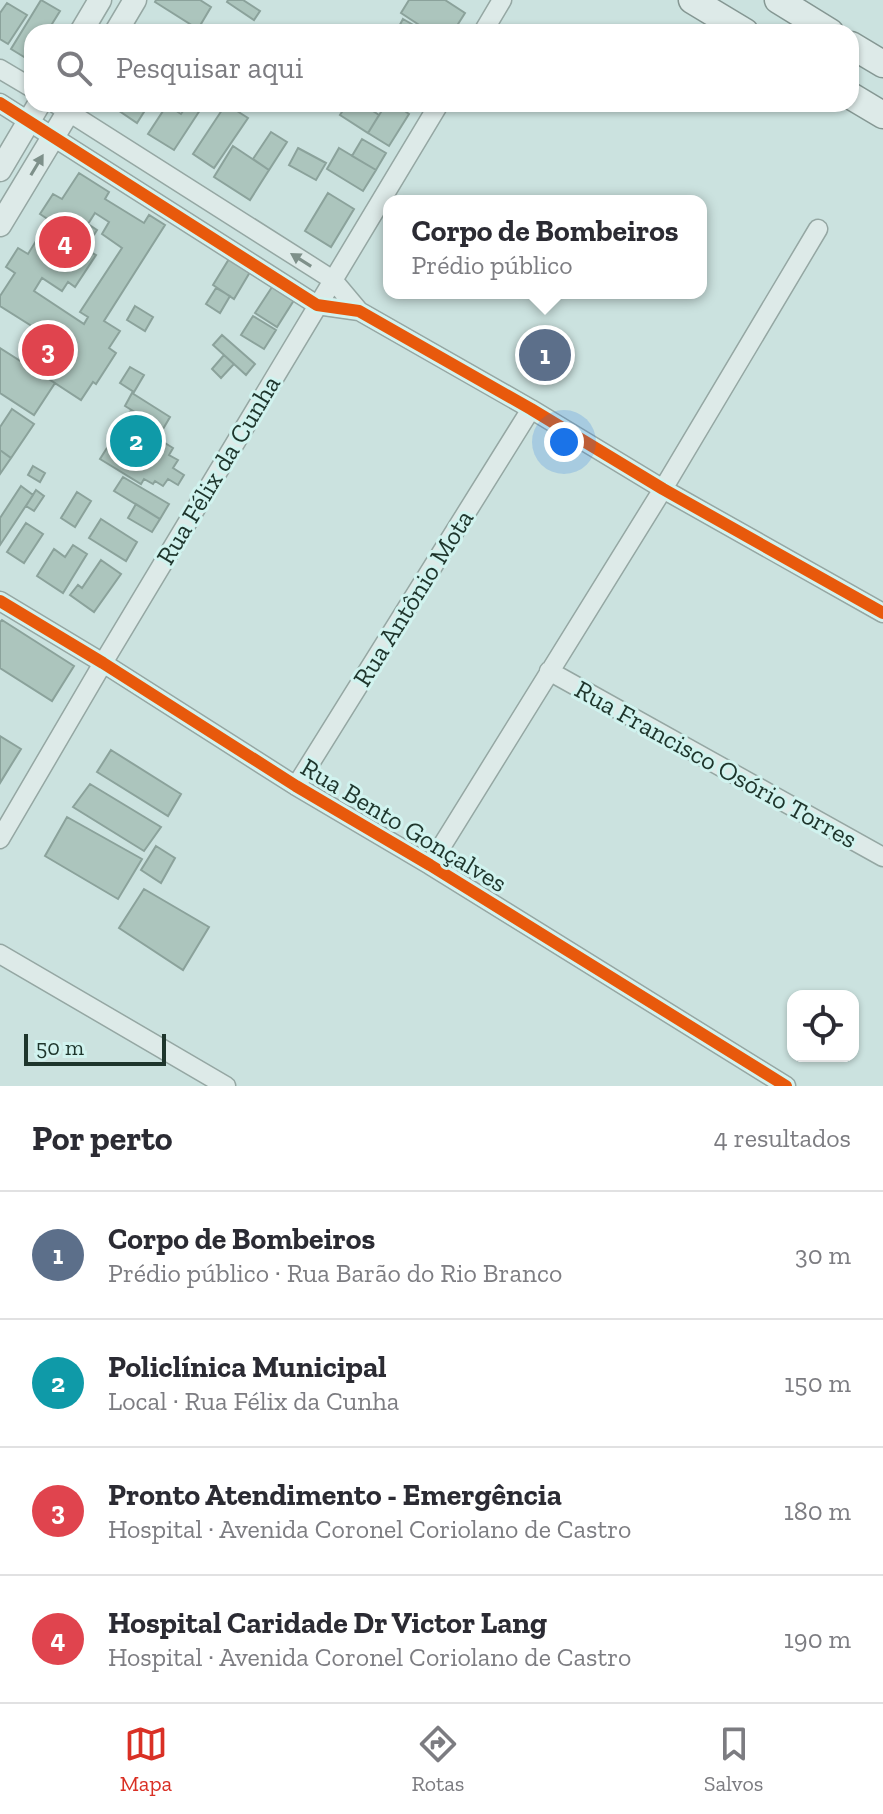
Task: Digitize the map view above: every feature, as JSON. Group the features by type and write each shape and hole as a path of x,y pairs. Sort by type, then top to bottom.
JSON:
{"main road":[{"path":"692,0 732,24"},
{"path":"778,0 817,24"},
{"path":"859,50 883,64"},
{"path":"859,101 883,115"}],"street":[{"path":"120,24 135,0"},
{"path":"488,24 502,0"},
{"path":"86,24 98,4 115,24"},
{"path":"0,69 24,83"},
{"path":"0,103 24,110"},
{"path":"0,225 54,136 64,112"},
{"path":"74,112 333,280 359,311 663,489 883,613"},
{"name":"Rua Félix da Cunha","path":"384,195 434,112"},
{"path":"0,170 34,113 54,136 317,305 359,311"},
{"name":"Rua Félix da Cunha","path":"0,839 383,197"},
{"path":"430,865 663,489 818,229"},
{"name":"Rua Antônio Mota","path":"296,786 531,409"},
{"name":"Rua Bento Gonçalves","path":"0,601 786,1086"},
{"name":"Rua Francisco Osório Torres","path":"549,671 883,857"},
{"path":"0,954 226,1086"}],"building":[{"path":"41,0 60,11 52,24 26,24"},
{"path":"200,0 211,7 201,24 190,24 155,2"},
{"path":"228,0 243,0 260,11 254,20"},
{"path":"409,0 445,0 465,13 458,24 418,24 401,13"},
{"path":"7,3 27,15 8,44 0,39 0,13"},
{"path":"24,28 24,57 11,49"},
{"path":"121,112 144,112 137,123"},
{"path":"162,112 199,112 174,150 148,134"},
{"path":"221,112 239,112 248,118 214,168 193,154"},
{"path":"342,112 374,112 379,115 368,133 340,115"},
{"path":"381,112 409,114 389,146 368,133"},
{"path":"271,132 287,142 269,170 253,159"},
{"path":"362,139 386,153 376,170 352,156"},
{"path":"233,146 269,170 250,200 214,177"},
{"path":"298,148 326,163 316,180 289,165"},
{"path":"339,148 376,170 363,191 327,169"},
{"path":"79,173 109,192 105,199 144,223 149,215 165,225 104,321 120,331 109,348 116,353 96,384 93,382 81,400 38,372 57,342 0,306 0,296 15,273 6,267 18,248 28,254 49,220 40,214 53,194 62,199","holes":["95,213 109,222 102,234 122,248 80,312 88,317 84,324 34,291 42,278 62,291 68,282 75,287 96,255 85,249 97,230 88,224"]},
{"path":"328,193 354,209 331,247 305,231"},
{"path":"229,259 250,272 234,299 213,285"},
{"path":"274,284 296,297 277,327 255,313"},
{"path":"216,288 230,296 220,313 206,304"},
{"path":"135,306 153,317 145,331 127,320"},
{"path":"253,316 276,330 264,349 241,335"},
{"path":"222,335 255,364 246,375 213,345"},
{"path":"0,348 55,383 34,415 0,393"},
{"path":"224,355 234,364 221,378 212,369"},
{"path":"130,367 144,375 134,392 120,383"},
{"path":"132,393 170,417 163,429 125,406"},
{"path":"12,409 34,424 11,458 0,450 0,427"},
{"path":"131,410 155,424 149,433 173,448 169,455 178,460 173,468 184,475 178,485 168,479 163,486 144,479 141,484 100,459"},
{"path":"0,450 11,458 0,474"},
{"path":"33,466 45,473 40,482 28,475"},
{"path":"123,477 169,504 160,519 114,491"},
{"path":"21,486 33,495 0,545 0,518"},
{"path":"36,490 44,496 34,511 26,506"},
{"path":"77,492 91,501 75,527 61,518"},
{"path":"136,504 160,519 152,532 128,518"},
{"path":"101,519 137,542 126,561 89,538"},
{"path":"26,523 43,534 24,563 7,552"},
{"path":"73,545 87,554 63,593 37,576 54,549 65,557"},
{"path":"101,560 121,574 94,612 70,595 78,585 82,588"},
{"path":"2,620 74,666 52,701 0,668"},
{"path":"0,736 21,749 0,783"},
{"path":"111,750 181,794 168,816 97,772"},
{"path":"90,784 161,827 144,851 73,807"},
{"path":"67,817 142,859 118,899 45,856"},
{"path":"156,846 175,858 161,883 141,870"},
{"path":"144,889 209,927 183,970 119,928"}],"cycle path":[{"path":"0,103 317,305 359,311 663,489 883,613"},
{"path":"0,601 786,1086"}],"place":[{"name":"Hospital Caridade Dr Victor Lang","path":"65,242"},
{"name":"Pronto Atendimento - Emergência","path":"48,350"},
{"name":"Corpo de Bombeiros","path":"545,355"},
{"name":"Policlínica Municipal","path":"136,441"}]}
